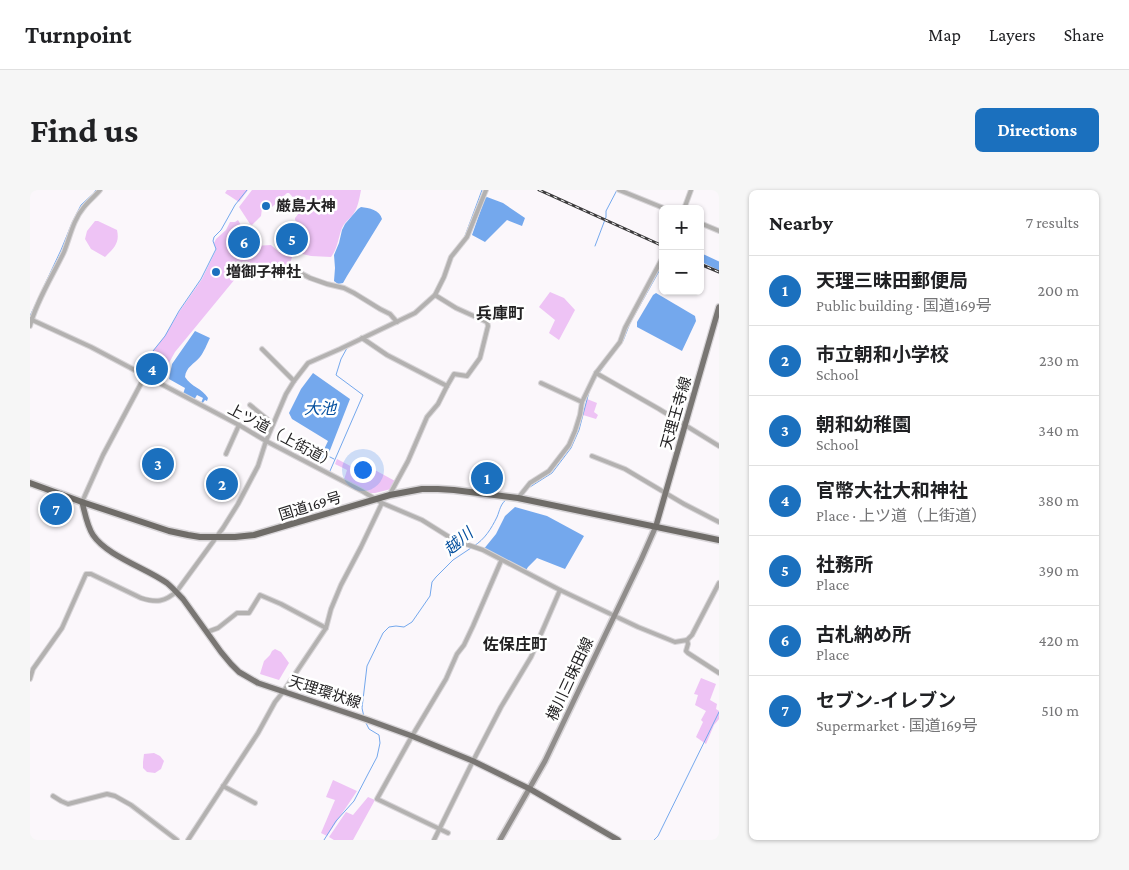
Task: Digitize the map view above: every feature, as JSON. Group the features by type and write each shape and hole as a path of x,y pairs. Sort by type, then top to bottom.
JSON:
{"highway":[{"name":"国道169号","path":"30,483 169,531 188,535 235,538 254,535 390,495 422,489 438,489 518,498 719,540"}],"main road":[{"name":"天理王寺線","path":"656,526 719,307"},
{"name":"天理環状線","path":"82,502 88,526 104,547 167,583 239,672 258,683 368,720 473,761 530,789 618,840"},
{"name":"横川三昧田線","path":"500,840 530,789 562,726 656,526"}],"street":[{"path":"30,326 31,319 64,250 75,220 100,190"},
{"path":"30,679 33,669 62,628 86,574 90,574 149,601 156,602 169,598 176,592 238,504 258,466 273,424 294,381 308,363 415,313 435,295 444,277 450,257 467,237 486,190"},
{"path":"619,190 659,206"},
{"path":"685,205 691,190"},
{"path":"704,225 719,231"},
{"path":"518,498 530,483 549,471 569,445 580,415 582,402 596,373 620,342 625,328 659,264"},
{"path":"268,268 276,273 281,273 289,267 319,281 354,292 390,314 397,322"},
{"path":"390,495 408,461 427,417 438,404 454,374 467,376 480,358 488,326 486,322 456,308 435,295"},
{"name":"上ツ道（上街道）","path":"31,319 83,343 362,491 382,504 422,520 454,540 483,550 560,590 638,627 675,642 687,640"},
{"path":"362,338 387,355 447,386"},
{"path":"262,349 294,381"},
{"path":"596,373 685,424 719,446"},
{"path":"82,502 103,454 145,376"},
{"path":"541,384 582,402"},
{"path":"250,405 273,424"},
{"path":"226,454 239,426"},
{"path":"592,456 625,469 719,522"},
{"path":"188,840 258,733 275,702 284,692 326,628 331,609 341,585 382,504"},
{"path":"448,833 377,799 446,679 456,654 464,645 501,560"},
{"path":"719,582 692,635 687,640 686,651 719,673"},
{"path":"434,840 501,707 531,657 560,590"},
{"path":"207,632 218,628 237,614 249,613 260,594 326,628"},
{"path":"223,786 255,802"},
{"path":"53,796 61,802 68,804 107,794 115,796 131,805 177,840"}],"shaded area":[{"path":"227,190 248,190 239,202 225,193"},
{"path":"252,190 361,190 356,210 343,226 337,247 331,257 293,254 288,270 283,275 272,273 249,262 175,352 160,379 157,378 160,371 150,366 146,373 144,372 153,351 202,279 216,250 214,243 226,230 230,222 238,220 253,246 271,245 279,252 291,249 304,234 304,231 295,220 303,208 289,193 272,207 266,203 262,208 261,216 252,225 250,224 239,207"},
{"path":"95,221 117,230 117,242 105,257 91,249 85,239 87,231"},
{"path":"550,292 564,298 575,310 559,340 549,333 555,320 539,307"},
{"path":"587,399 597,403 594,412 598,415 596,419 583,415"},
{"path":"337,459 358,470 362,463 395,481 391,489 369,493 344,480 347,470 335,464"},
{"path":"275,649 281,652 289,663 279,680 260,674 264,661"},
{"path":"701,678 716,684 710,700 717,704 716,709 719,711 719,719 714,725 706,744 696,737 706,711 695,705 698,695 694,694"},
{"path":"154,753 164,761 161,769 155,773 147,772 143,768 144,754"},
{"path":"333,780 357,791 327,836 321,833 335,800 326,797"},
{"path":"368,797 375,800 353,840 334,840 329,837 346,812 353,815"}],"water":[{"path":"487,197 503,203 525,218 522,226 507,220 485,242 472,235"},
{"path":"361,207 379,213 382,219 343,283 338,284 334,281 334,255 345,224"},
{"path":"656,293 695,316 696,321 682,351 637,327 637,322"},
{"path":"195,331 210,338 201,355 189,368 185,377 208,398 202,404 203,398 197,395 194,400 183,394 185,388 169,379 172,364"},
{"name":"大池","path":"313,373 350,399 325,463 319,460 328,441 292,419 289,413 301,389"},
{"path":"515,507 547,516 584,536 565,569 537,558 525,572 483,550 496,534 505,516"}],"waterway":[{"path":"30,316 81,205 96,190"},
{"path":"143,372 153,351 165,336 179,311 201,279 216,249 213,241 214,237 221,230 235,205 247,190"},
{"path":"465,236 482,190"},
{"path":"595,246 606,217 606,211 617,190"},
{"name":"越川","path":"704,259 719,266"},
{"name":"越川","path":"592,384 623,341 630,323 659,271"},
{"path":"330,471 363,395 336,375 347,348"},
{"name":"越川","path":"530,487 552,473 571,448 579,430 589,392"},
{"path":"326,455 334,459"},
{"name":"越川","path":"474,546 492,526 507,499"},
{"name":"越川","path":"364,717 362,708 367,666 383,633 389,627 404,627 412,622 430,596 432,582 453,560 471,548"},
{"path":"654,840 658,836 719,712"},
{"name":"越川","path":"324,840 336,821 354,801 377,757 380,743 379,735 369,729 365,721"}],"railway":[{"path":"539,190 659,244"},
{"path":"704,266 719,272"}],"place":[{"name":"厳島大神","path":"266,206"},
{"name":"社務所","path":"292,239"},
{"name":"古札納め所","path":"244,242"},
{"name":"増御子神社","path":"216,272"},
{"name":"官幣大社大和神社","path":"152,369"},
{"name":"朝和幼稚園","path":"158,464"},
{"name":"天理三昧田郵便局","path":"487,478"},
{"name":"市立朝和小学校","path":"222,484"},
{"name":"セブン-イレブン","path":"56,509"}],"district":[{"name":"兵庫町","path":"500,313"},
{"name":"佐保庄町","path":"515,644"}]}
